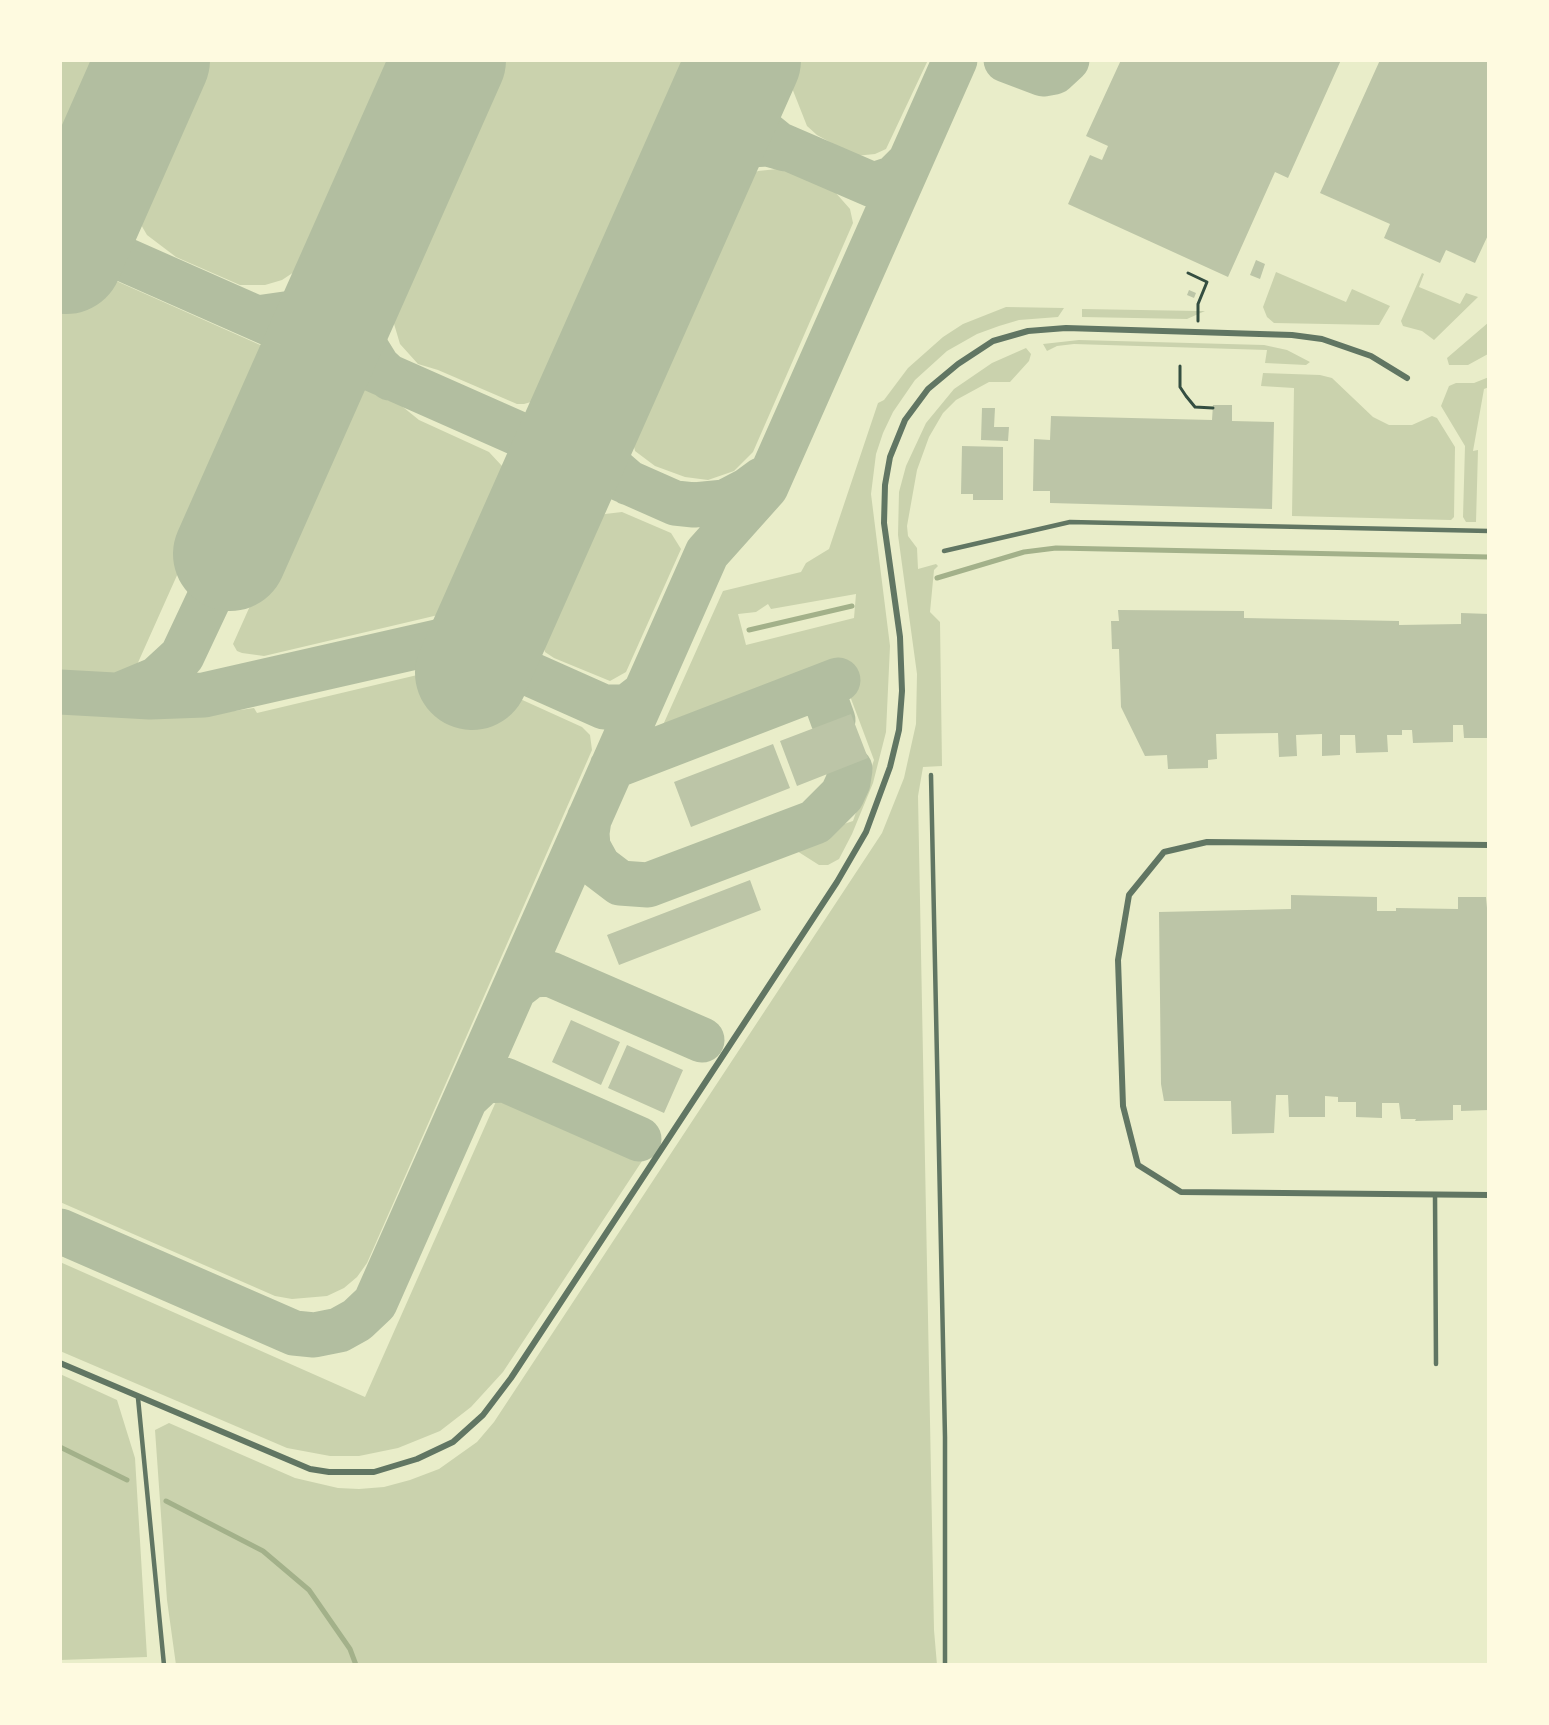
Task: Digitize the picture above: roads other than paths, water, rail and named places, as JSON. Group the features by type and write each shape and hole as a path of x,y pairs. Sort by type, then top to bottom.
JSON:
{"street":[{"path":"60,1363 290,1462 329,1472 354,1473 397,1467 453,1442 467,1432 495,1401 848,866 866,832 890,767 899,730 902,691 900,637 884,523 887,470 905,420 928,389 984,346 1008,335 1049,328 1240,333 1322,339 1371,356 1407,378"},
{"path":"1489,845 1207,842 1164,852 1129,895 1118,960 1123,1106 1138,1165 1181,1192 1489,1195"}],"lane":[{"path":"944,551 1070,522 1489,531"},
{"path":"931,775 945,1437 945,1665"},
{"path":"1435,1194 1436,1364"},
{"path":"138,1398 164,1665"}],"waterway":[{"path":"937,578 1024,552 1056,548 1489,557"},
{"path":"749,630 852,606"},
{"path":"60,1447 127,1480"},
{"path":"166,1501 263,1551 309,1590 350,1649 356,1665"}]}
